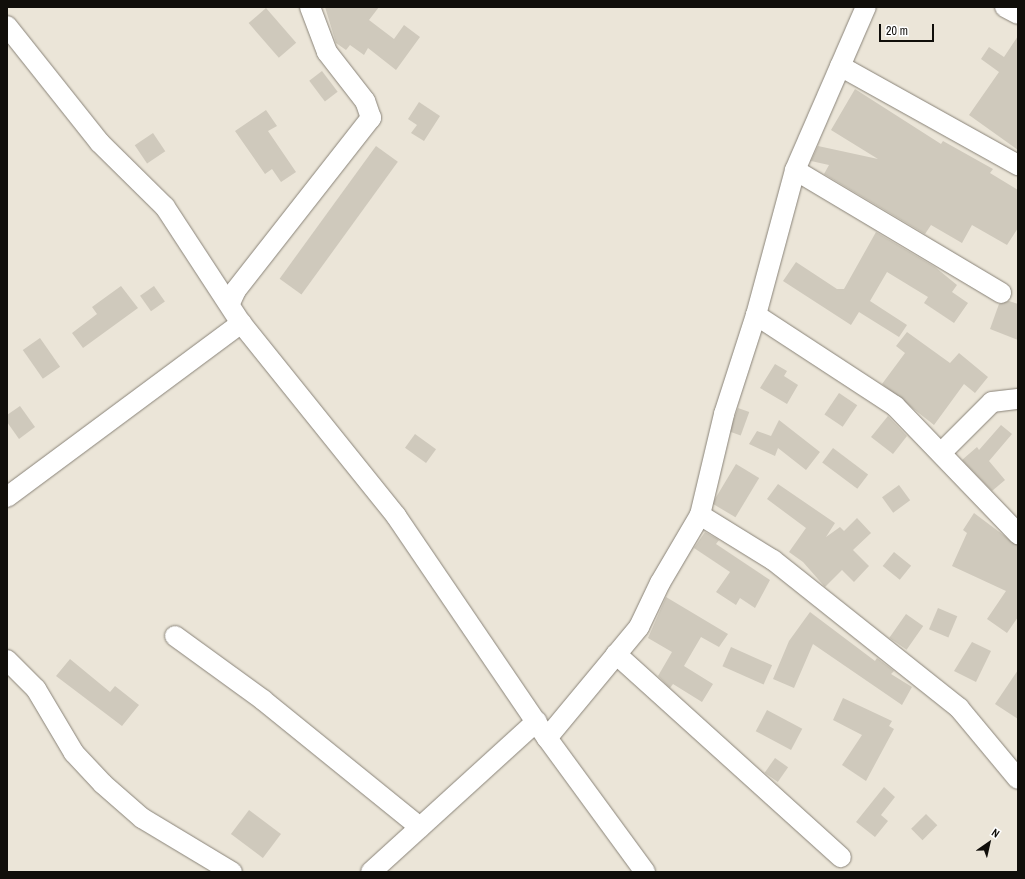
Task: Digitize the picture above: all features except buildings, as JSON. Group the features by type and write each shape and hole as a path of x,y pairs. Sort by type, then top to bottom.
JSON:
{"street":[{"path":"230,303 236,290 371,118 365,101 327,52 310,7"},
{"path":"371,872 420,827 542,730 616,654 639,628 660,582 700,515 724,414 756,315 795,170 866,7"},
{"path":"1005,7 1018,14"},
{"path":"7,26 100,143 166,207 230,303 241,323 396,516 542,730 645,872"},
{"path":"840,66 1018,164"},
{"path":"795,170 1001,293"},
{"path":"756,315 895,406 1018,534"},
{"path":"7,497 241,323"},
{"path":"941,453 992,402 1018,399"},
{"path":"700,515 773,560 959,708 1018,779"},
{"path":"175,636 263,700 420,827"},
{"path":"616,654 841,858"},
{"path":"7,660 36,689 74,753 103,784 142,818 232,872"}]}
